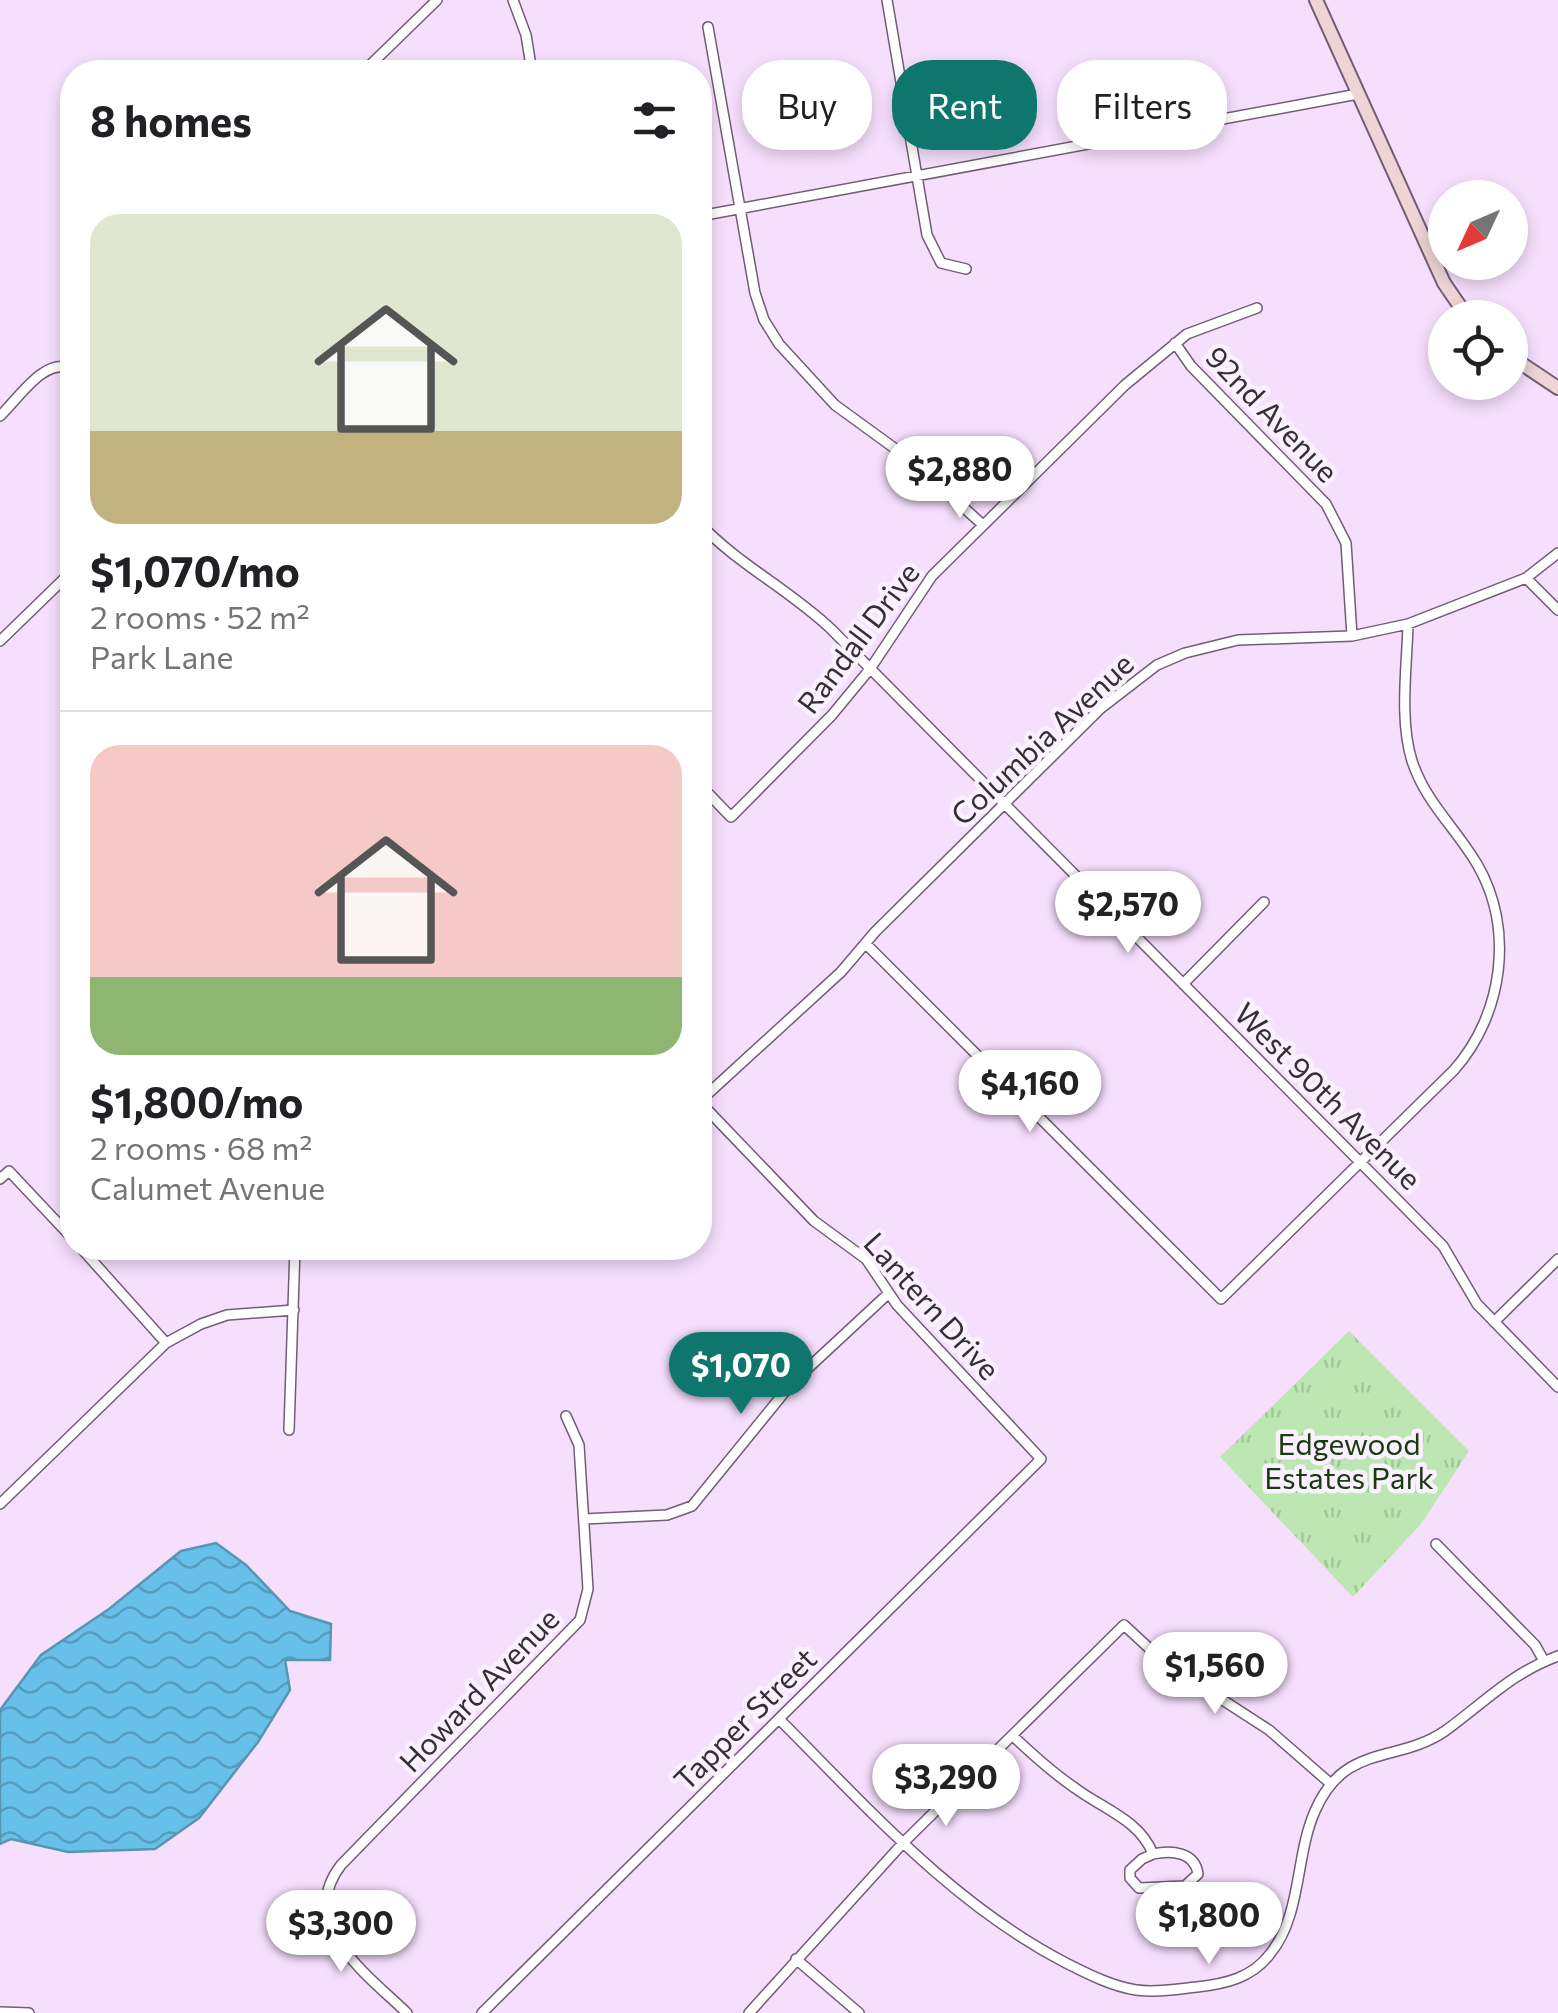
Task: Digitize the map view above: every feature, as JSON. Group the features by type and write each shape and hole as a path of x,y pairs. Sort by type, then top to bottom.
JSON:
{"street":[{"path":"376,60 437,0"},
{"path":"513,0 530,60"},
{"path":"886,0 927,235 941,263 966,270"},
{"path":"1316,0 1444,283 1456,300"},
{"path":"708,26 757,303 769,330 846,416 912,461 983,525"},
{"path":"712,214 1358,94"},
{"name":"Randall Drive","path":"712,797 731,817 825,723 870,669 926,583 1124,385 1175,343 1205,325 1257,308"},
{"name":"92nd Avenue","path":"1175,343 1191,366 1326,504 1346,543 1352,636"},
{"path":"0,416 49,367 60,364"},
{"path":"1528,368 1558,388"},
{"name":"West 90th Avenue","path":"712,536 735,558 819,618 1361,1162 1443,1246 1470,1296 1558,1387"},
{"name":"Columbia Avenue","path":"712,1091 841,972 1111,698 1172,658 1238,640 1352,636 1408,624 1526,578 1558,554"},
{"path":"1526,578 1558,610"},
{"path":"0,642 60,583"},
{"path":"866,944 1221,1299 1465,1057 1487,1020 1497,984 1496,920 1486,881 1467,848 1426,795 1408,746 1408,624"},
{"path":"1183,984 1264,902"},
{"name":"Lantern Drive","path":"712,1115 814,1221 866,1259 934,1347 1041,1459"},
{"path":"0,1179 9,1171 60,1225"},
{"path":"1494,1322 1558,1259"},
{"path":"92,1260 166,1343"},
{"path":"289,1430 296,1260"},
{"path":"584,1519 667,1515 692,1506 792,1384 889,1293"},
{"path":"0,1504 166,1343 227,1315 294,1310"},
{"name":"Howard Avenue","path":"406,2013 340,1946 326,1910 331,1880 340,1866 577,1626 588,1595 580,1445 566,1416"},
{"name":"Tapper Street","path":"482,2013 1041,1459"},
{"path":"1436,1544 1535,1645 1544,1661"},
{"path":"748,2013 903,1843 1124,1625 1164,1662 1269,1730 1331,1784"},
{"path":"779,1718 903,1843 980,1910 1025,1940 1089,1974 1138,1990 1212,1986 1251,1972 1280,1941 1311,1820 1331,1784 1366,1758 1442,1733 1494,1690 1558,1656"},
{"path":"1013,1736 1075,1788 1132,1824 1144,1835 1154,1854"},
{"path":"1167,1851 1190,1858 1198,1874 1185,1886 1139,1888 1130,1878 1130,1870 1154,1854 1167,1851"},
{"path":"796,1958 859,2013"},
{"path":"0,2012 28,2013"}],"green space":[{"name":"Edgewood Estates Park","path":"1349,1331 1469,1451 1421,1524 1353,1597 1220,1457"}],"water":[{"path":"216,1543 246,1565 290,1611 331,1624 330,1660 285,1660 290,1690 258,1742 199,1818 155,1849 68,1852 11,1839 0,1844 0,1710 41,1655 109,1609 181,1551"}]}
